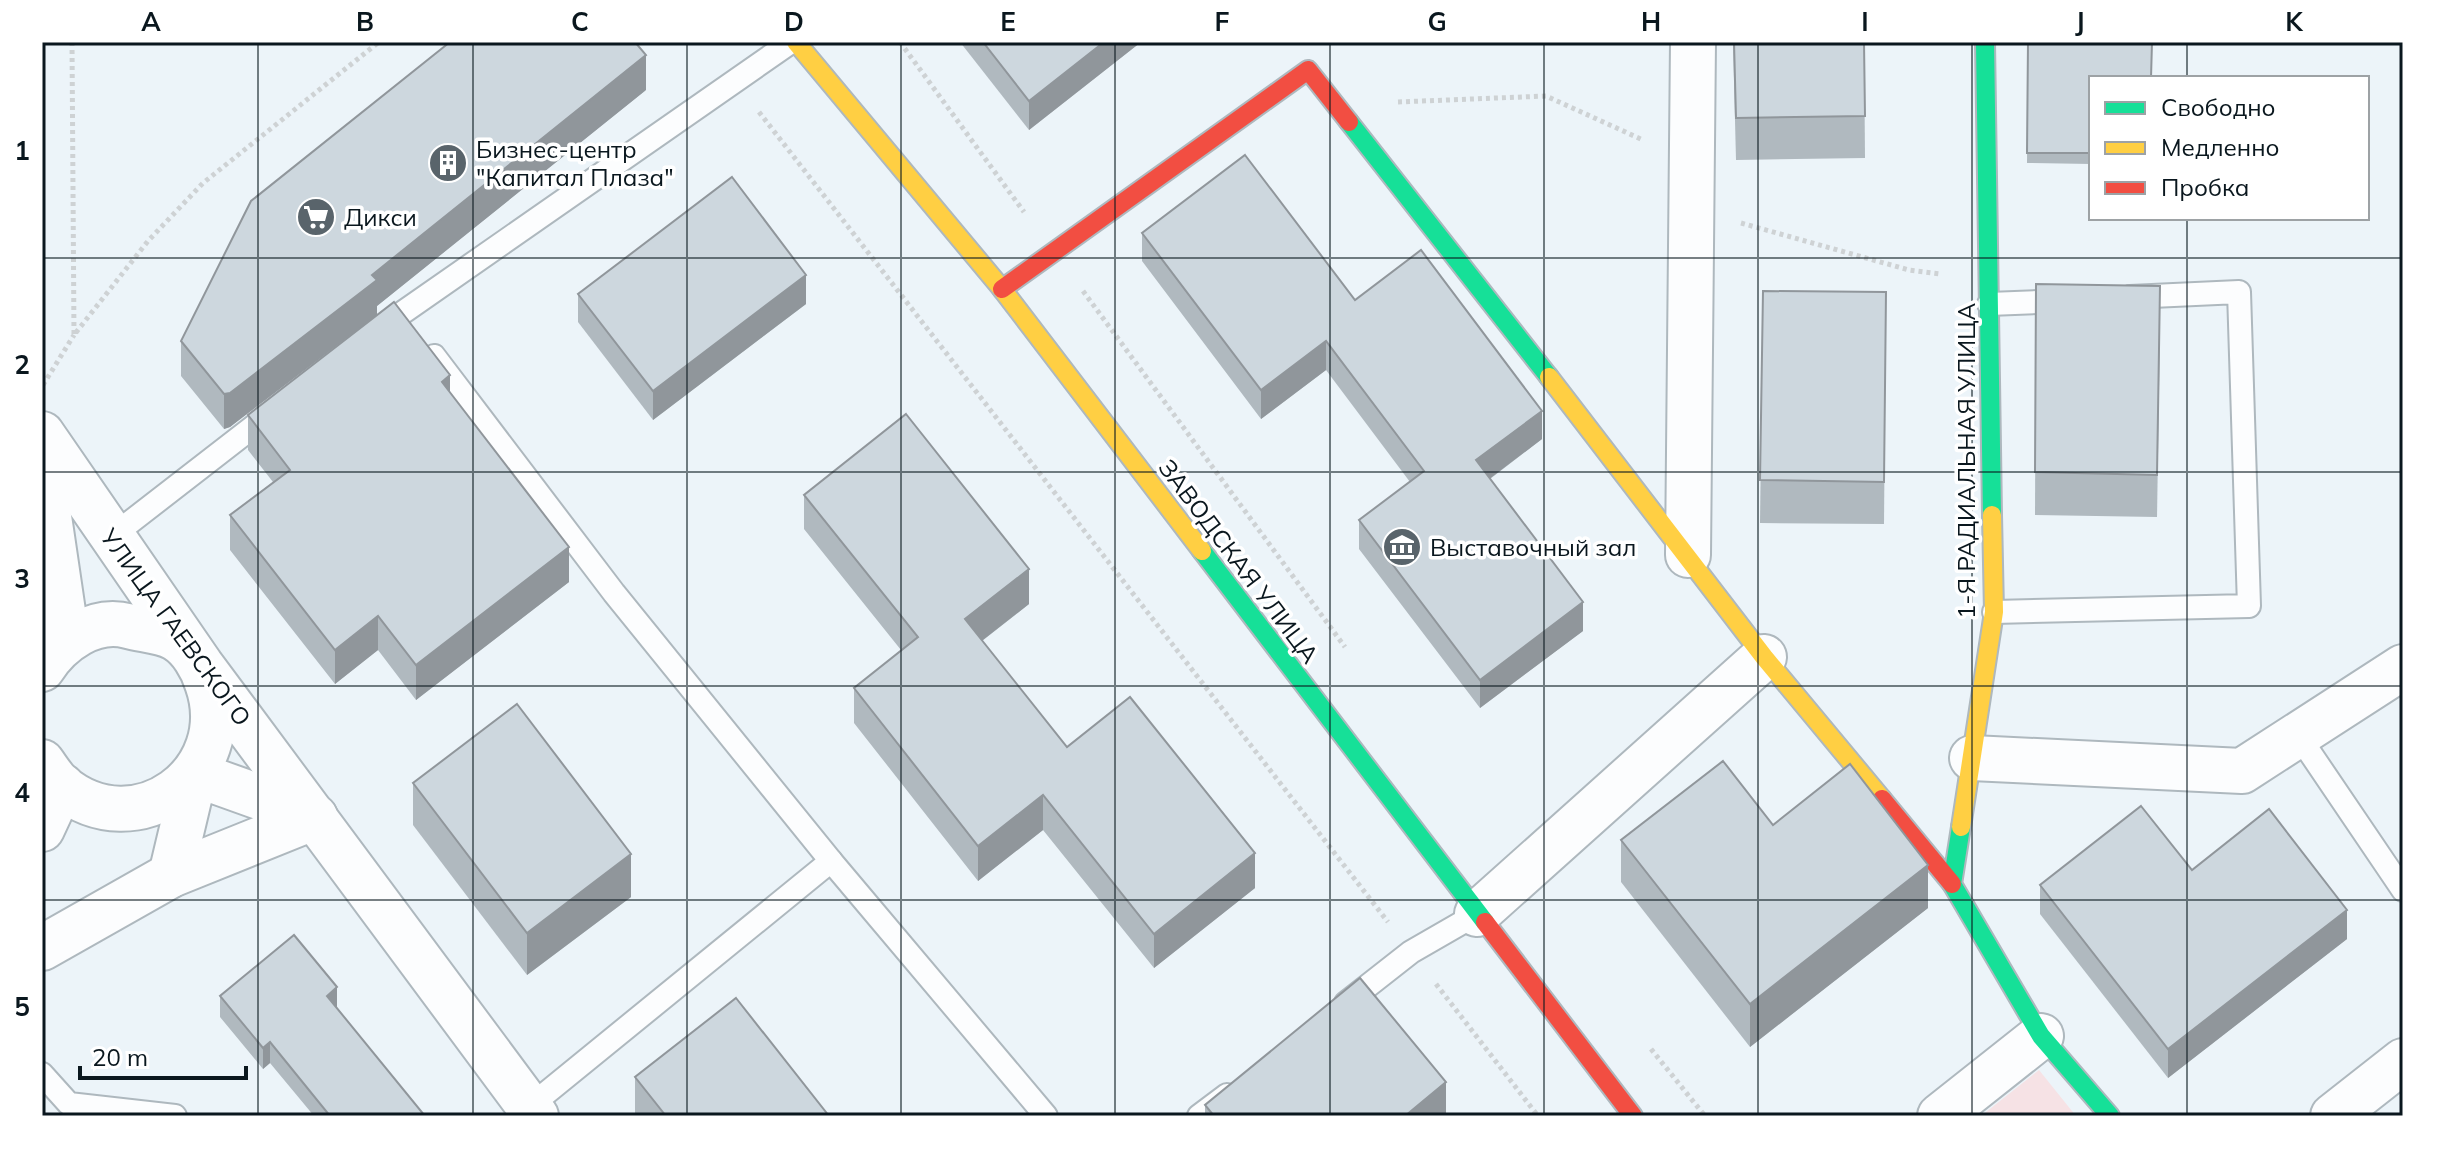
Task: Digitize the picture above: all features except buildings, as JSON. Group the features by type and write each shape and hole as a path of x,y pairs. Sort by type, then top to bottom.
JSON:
{"street":[{"name":"ЗАВОДСКАЯ УЛИЦА","path":"794,42 1002,289 1627,1108"},
{"path":"1688,555 1693,42"},
{"name":"1-Я РАДИАЛЬНАЯ УЛИЦА","path":"1952,884 1994,612 1985,42"},
{"path":"1002,289 1308,70 1688,555 1764,657 1952,884 2041,1036 2110,1116"},
{"name":"УЛИЦА ГАЕВСКОГО","path":"42,434 201,665 532,1111"},
{"path":"42,469 54,654 112,622 175,638 201,665 215,706 211,745 195,774 171,875"},
{"path":"1477,914 1764,657"},
{"path":"1972,758 2242,771 2403,667"},
{"path":"42,829 52,774 101,807 143,807 173,794 195,774"},
{"path":"195,774 315,817"},
{"path":"42,948 171,875 315,817"},
{"path":"1940,1116 2041,1036"},
{"path":"2333,1116 2403,1061"}],"lane":[{"path":"794,42 734,79 406,325 614,593 831,861 1046,1116"},
{"path":"1994,612 2249,606 2239,292 2114,298"},
{"path":"1989,293 2083,300"},
{"path":"111,537 288,401"},
{"path":"2298,735 2403,890"},
{"path":"532,1111 831,861"},
{"path":"1324,1020 1411,952 1477,914"},
{"path":"42,1074 66,1110 175,1116"},
{"path":"1199,1116 1249,1077"},
{"path":"1599,1116 1627,1108"}],"path":[{"path":"72,42 74,335"},
{"path":"42,386 74,335 148,241 203,183 379,42"},
{"path":"900,42 1346,649"},
{"path":"734,79 1538,1116"},
{"path":"1335,105 1546,96 1692,160"},
{"path":"1691,211 1989,293"},
{"path":"1641,1036 1705,1116"}],"shaded area":[{"path":"2039,1070 2076,1116 1981,1116"}],"traffic: fast":[{"path":"1985,42 1992,515"},
{"path":"1349,122 1549,377"},
{"path":"1202,551 1485,922"},
{"path":"1961,827 1952,884 2041,1036 2110,1116"}],"traffic: slow":[{"path":"796,42 1002,289 1202,551"},
{"path":"1549,377 1764,657 1882,799"},
{"path":"1961,827 1994,612 1992,515"}],"traffic: jam":[{"path":"1002,289 1308,70 1349,122"},
{"path":"1882,799 1952,884"},
{"path":"1485,922 1633,1116"}],"place":[{"name":"Бизнес-центр \"Капитал Плаза\"","path":"448,163"},
{"name":"Дикси","path":"316,217"},
{"name":"Выставочный зал","path":"1402,547"}]}
